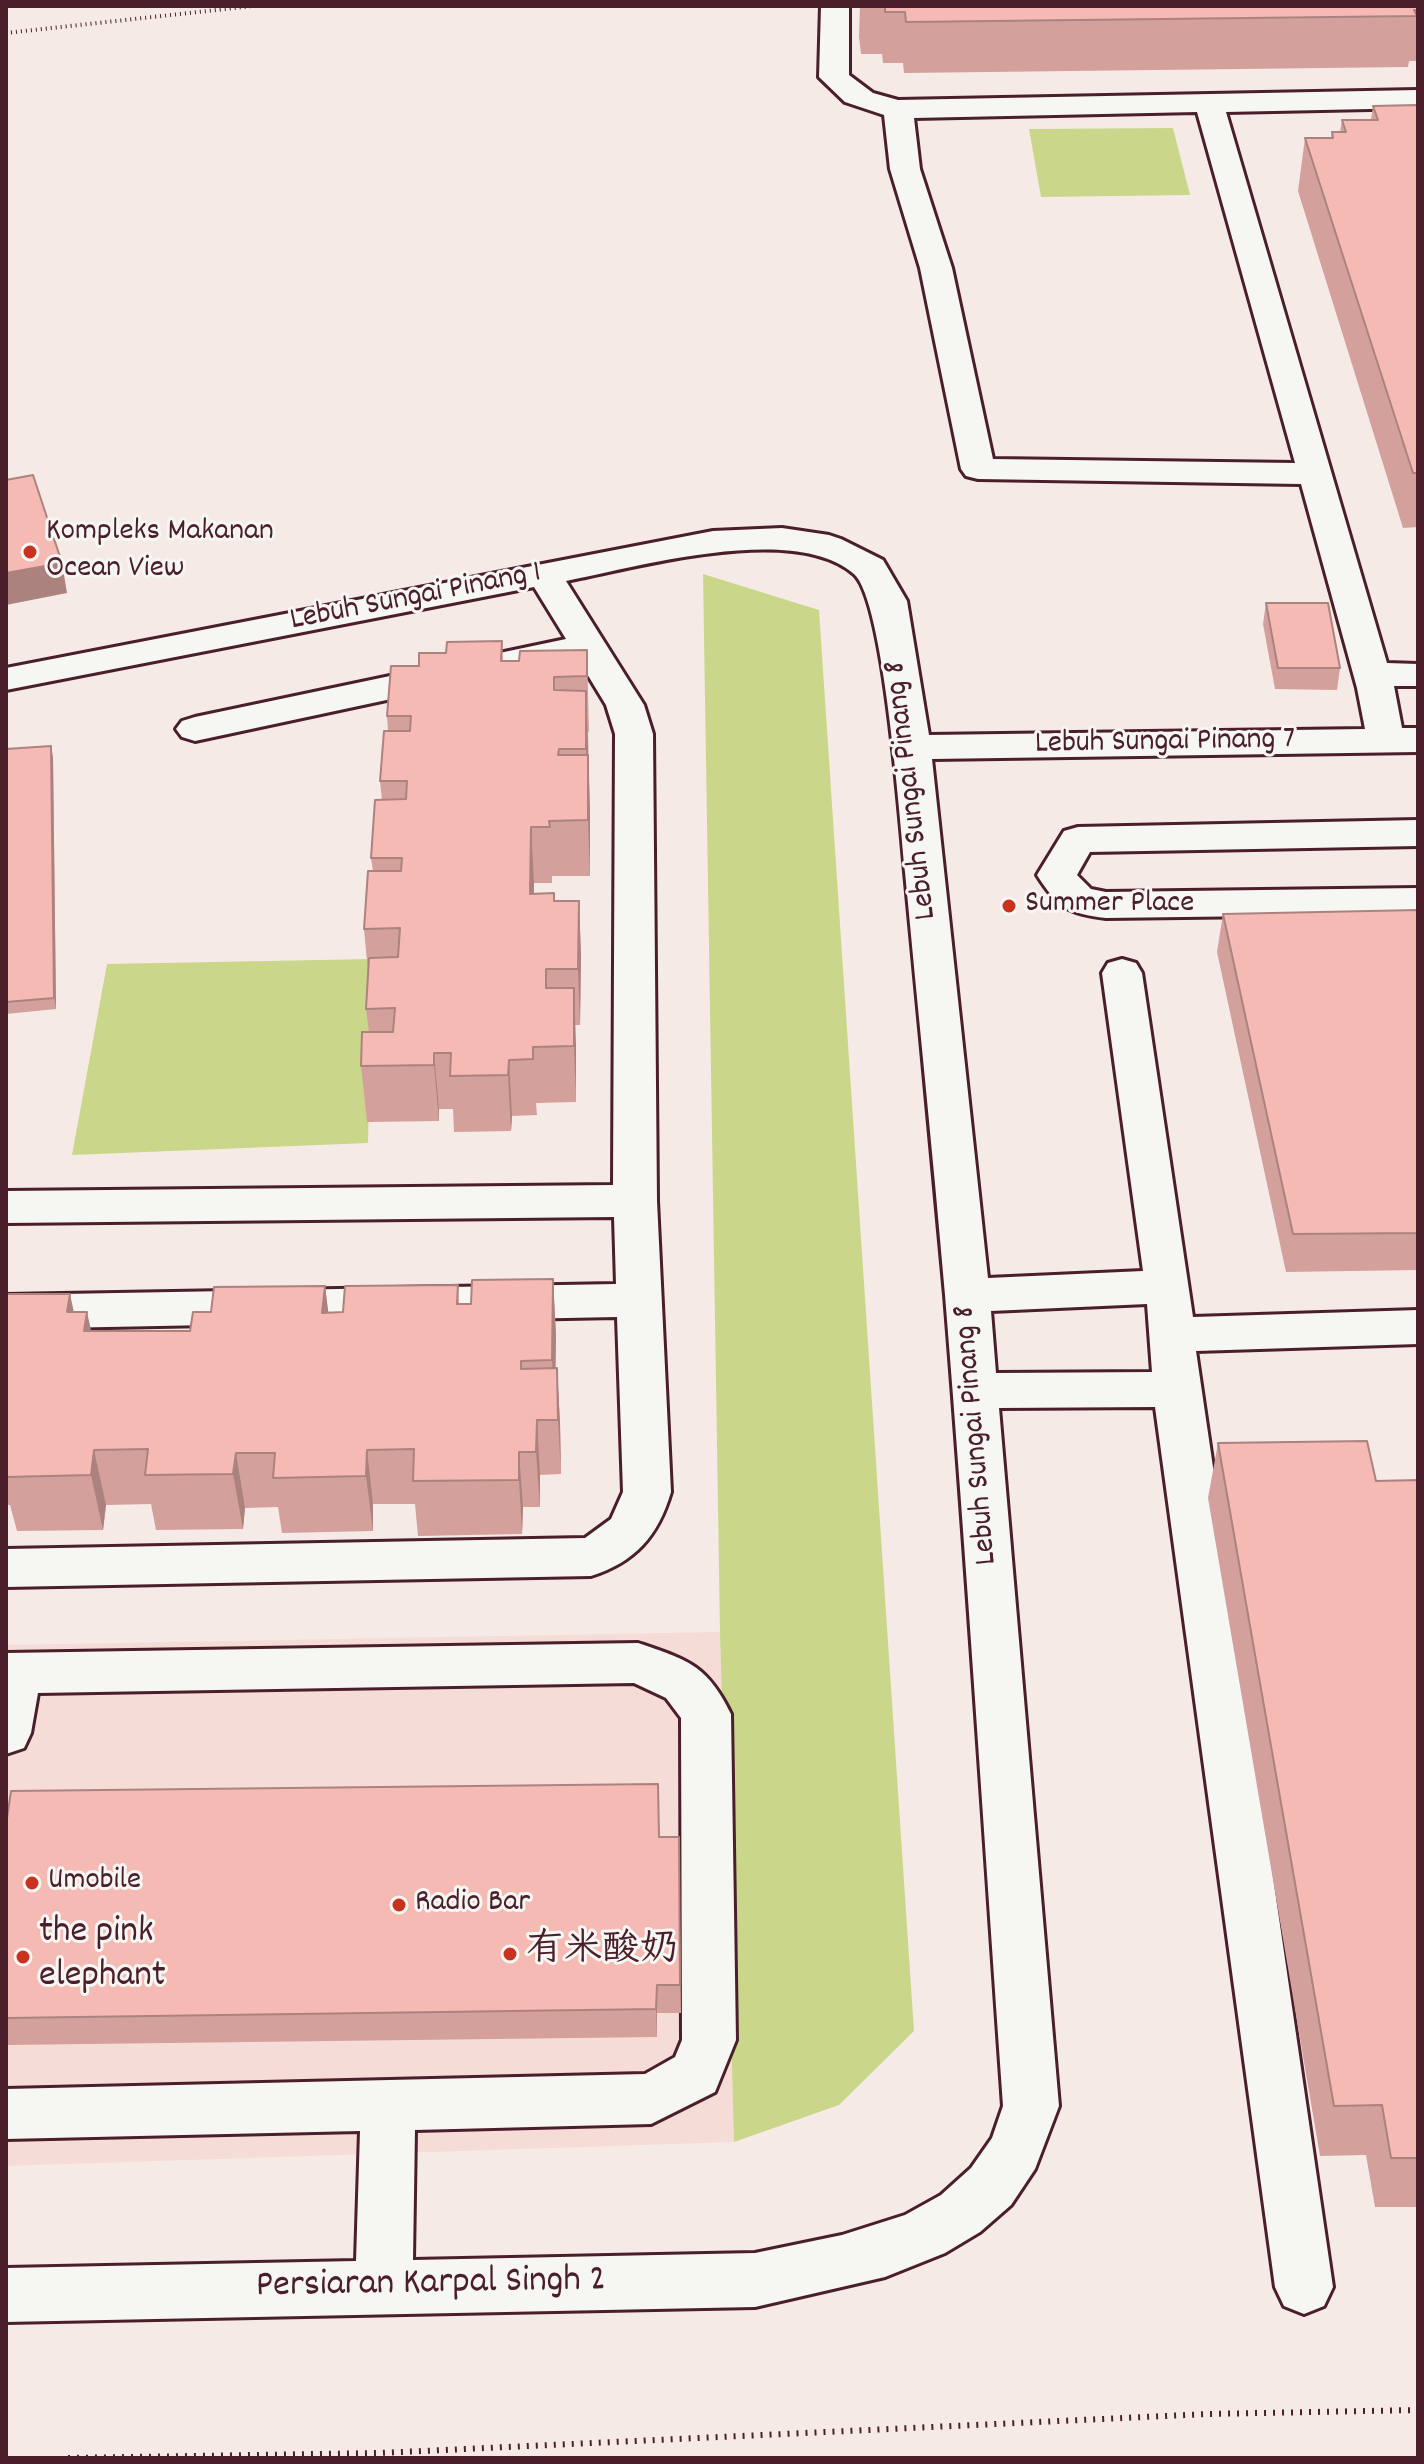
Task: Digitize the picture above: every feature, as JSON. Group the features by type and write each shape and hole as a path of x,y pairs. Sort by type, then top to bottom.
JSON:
{"street":[{"path":"835,6 834,77 849,94 867,104 898,109 1418,99"},
{"path":"1209,103 1372,674 1402,740"},
{"path":"898,109 905,169 936,268 978,469 1314,474"},
{"name":"Lebuh Sungai Pinang 1","path":"6,679 713,542 782,539 829,546"},
{"name":"Lebuh Sungai Pinang 8","path":"829,546 870,568 889,601 912,747 967,1295 1031,2106 1025,2134 1004,2174 974,2205 922,2238 854,2259"},
{"path":"6,1568 591,1557 618,1543 640,1520 647,1492 635,1201 634,734 625,705 544,574"},
{"path":"195,729 588,646"},
{"path":"1372,674 1418,675"},
{"name":"Lebuh Sungai Pinang 7","path":"912,747 1402,740"},
{"path":"1418,833 1078,840 1057,875 1068,893 1086,903 1106,905 1418,901"},
{"path":"1122,973 1168,1287 1176,1389 1304,2287"},
{"path":"6,1207 635,1201"},
{"path":"967,1295 1168,1287"},
{"path":"6,1312 638,1300"},
{"path":"1173,1335 1418,1327"},
{"path":"974,1391 1176,1389"},
{"path":"6,1733 11,1673 638,1663 684,1683 706,1714 709,2040 696,2074 651,2099 6,2114"},
{"path":"384,2287 388,2107"},
{"name":"Persiaran Karpal Singh 2","path":"6,2295 755,2280 854,2259"}],"path":[{"path":"6,33 253,6"},
{"path":"68,2458 380,2453 1208,2414 1418,2410"}],"shaded area":[{"path":"720,1632 734,2142 6,2166 6,1645"}],"green space":[{"path":"1173,128 1190,195 1041,197 1029,129"},
{"path":"703,574 819,610 914,2031 839,2105 734,2142 720,1632"},
{"path":"372,959 368,1143 72,1155 107,964"}],"building":[{"path":"885,6 1418,6 1418,10 1414,10 1417,16 906,22 905,12 885,12"},
{"path":"1418,105 1418,473 1413,473 1305,138 1333,138 1332,132 1346,132 1342,120 1378,120 1373,106"},
{"path":"33,475 62,563 6,573 6,480"},
{"path":"1266,603 1328,603 1340,668 1278,668"},
{"path":"502,641 501,661 519,661 520,651 587,650 587,676 554,677 554,690 586,691 586,749 559,749 558,755 588,755 588,820 549,821 550,827 531,827 530,894 554,893 554,901 579,901 578,969 546,969 546,988 574,988 574,1046 533,1047 533,1059 509,1060 508,1075 450,1076 451,1053 434,1053 434,1065 361,1066 362,1032 393,1032 395,1008 366,1009 369,958 398,957 400,928 364,929 368,871 401,871 402,858 371,858 375,800 406,799 407,781 380,781 384,731 410,731 411,716 387,716 391,666 419,666 419,653 446,653 447,642"},
{"path":"51,746 54,998 6,1002 6,749"},
{"path":"1418,910 1418,1233 1293,1234 1223,914"},
{"path":"553,1279 552,1360 521,1361 521,1369 557,1368 558,1420 537,1420 536,1452 519,1452 519,1480 413,1481 414,1449 367,1450 366,1476 273,1478 275,1453 236,1453 233,1474 145,1475 148,1449 94,1450 91,1475 6,1477 6,1294 70,1294 67,1312 87,1312 84,1331 190,1331 193,1312 211,1312 214,1287 325,1286 322,1313 343,1312 345,1286 458,1285 457,1304 471,1304 472,1280"},
{"path":"1367,1441 1376,1481 1418,1480 1418,2158 1391,2158 1382,2105 1334,2106 1218,1443"},
{"path":"658,1784 659,1837 679,1837 680,1985 657,1985 656,2009 6,2018 6,1825 11,1791"}],"place":[{"name":"Kompleks Makanan Ocean View","path":"30,552"},
{"name":"Summer Place","path":"1009,906"},
{"name":"Umobile","path":"32,1883"},
{"name":"Radio Bar","path":"399,1905"},
{"name":"有米酸奶","path":"510,1954"},
{"name":"the pink elephant","path":"23,1957"}]}
